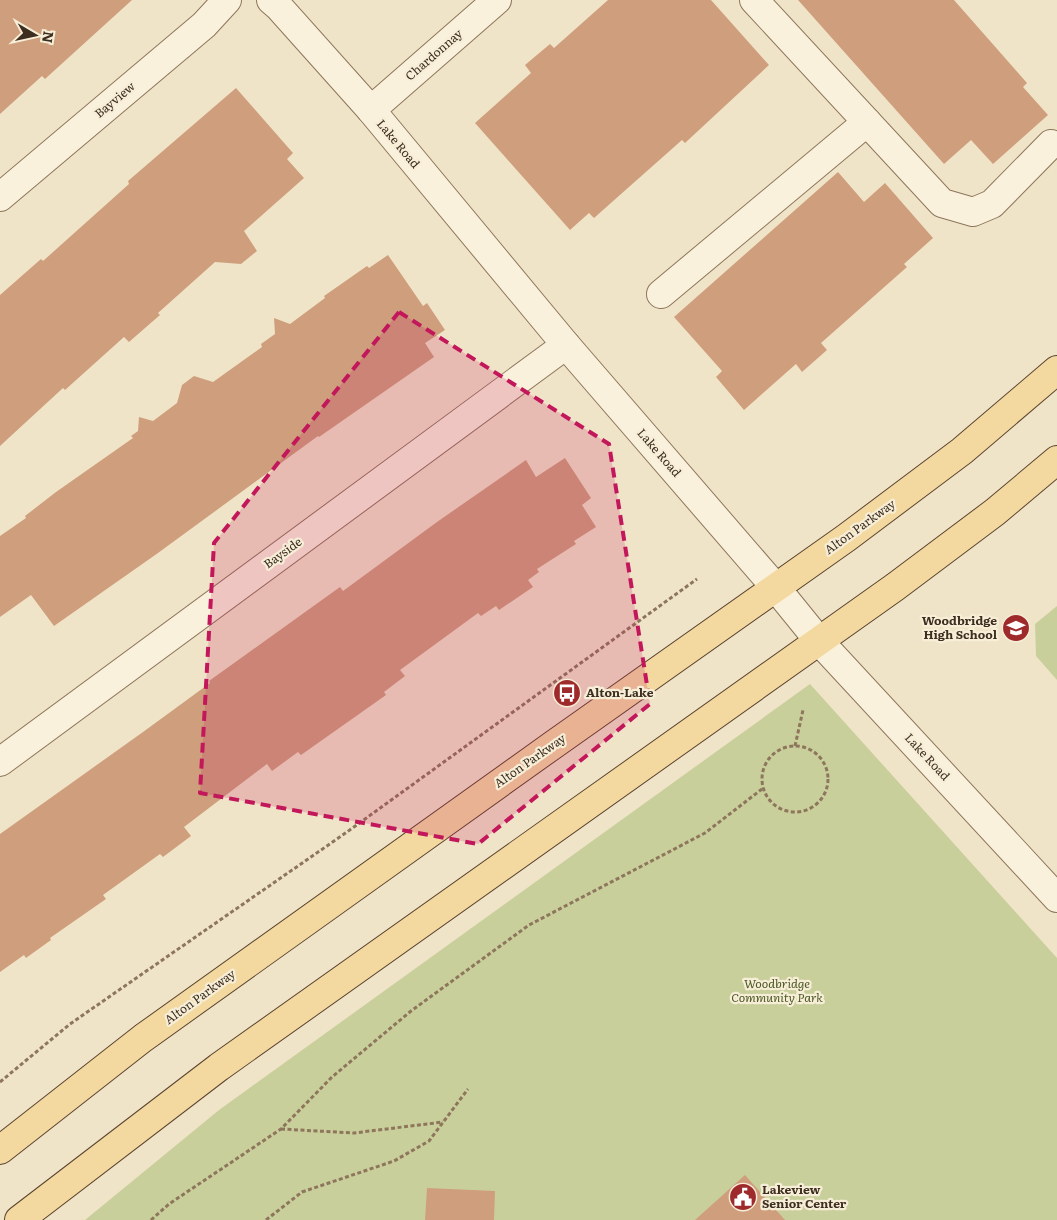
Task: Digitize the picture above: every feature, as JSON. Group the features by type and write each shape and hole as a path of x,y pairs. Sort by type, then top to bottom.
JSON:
{"main road":[{"name":"Alton Parkway","path":"0,1150 151,1032 846,538 930,475 1057,370"},
{"path":"19,1220 219,1066 895,587 995,512 1057,460"}],"street":[{"name":"Bayview","path":"0,197 204,25 227,0"},
{"name":"Lake Road","path":"271,0 371,110 566,345 776,588 819,641 1057,898"},
{"name":"Chardonnay","path":"371,110 497,0"},
{"path":"754,0 942,203 973,212 992,204 1051,144"},
{"path":"661,294 867,122"},
{"name":"Bayside","path":"0,762 566,345"}],"path":[{"path":"0,1082 70,1024 347,832 697,579"},
{"path":"795,746 803,710"},
{"path":"795,746 800,746 815,753 824,762 828,776 825,795 817,805 804,812 790,813 777,808 766,797 762,789 762,774 767,761 773,754 786,747 795,746"},
{"path":"151,1220 169,1204 281,1129 332,1077 411,1010 521,931 705,833 762,789"},
{"path":"266,1220 302,1192 394,1161 429,1141 468,1089"},
{"path":"281,1129 354,1134 444,1122"}],"highlighted area":[{"path":"399,312 609,444 650,704 478,844 200,793 214,543"}],"green space":[{"path":"1057,606 1057,680 1036,656 1035,624"},
{"name":"Woodbridge Community Park","path":"810,684 1057,958 1057,1220 85,1220 219,1110"}],"building":[{"path":"0,0 132,0 45,79 42,76 0,114"},
{"path":"608,0 711,0 769,65 685,143 682,140 594,218 589,213 570,230 475,123 531,73 525,65 550,44 554,48"},
{"path":"798,0 954,0 1027,83 1023,87 1048,115 993,164 971,140 944,164"},
{"path":"236,88 293,153 287,159 304,178 244,231 257,251 241,264 215,262 129,342 124,337 65,390 63,388 0,446 0,295 41,259 43,261 129,184 128,181"},
{"path":"838,172 864,202 885,183 933,238 904,264 907,267 821,343 827,350 802,372 796,364 744,410 716,377 722,371 674,317"},
{"path":"388,255 423,306 427,303 445,330 425,343 434,357 318,436 158,553 54,626 31,595 0,617 0,536 26,518 25,516 56,492 133,438 131,436 138,431 139,417 153,421 177,403 182,385 194,376 213,382 262,347 261,344 275,334 274,318 290,324 325,298 324,296 367,266 369,268"},
{"path":"565,458 591,498 582,505 596,527 574,541 576,544 537,569 539,572 528,580 533,587 499,610 496,606 481,616 478,613 400,670 405,676 384,692 386,695 301,755 298,752 272,771 267,764 184,827 191,836 163,857 160,854 103,895 106,899 50,938 51,940 26,958 24,955 0,972 0,834 143,732 210,683 209,681 340,587 343,591 526,460 536,477"},
{"name":"Lakeview Senior Center","path":"745,1175 785,1220 695,1220"},
{"path":"427,1188 495,1191 494,1220 425,1220"}],"place":[{"name":"Woodbridge High School","path":"1016,628"},
{"name":"Alton-Lake","path":"567,693"},
{"name":"Lakeview Senior Center","path":"743,1197"}]}
